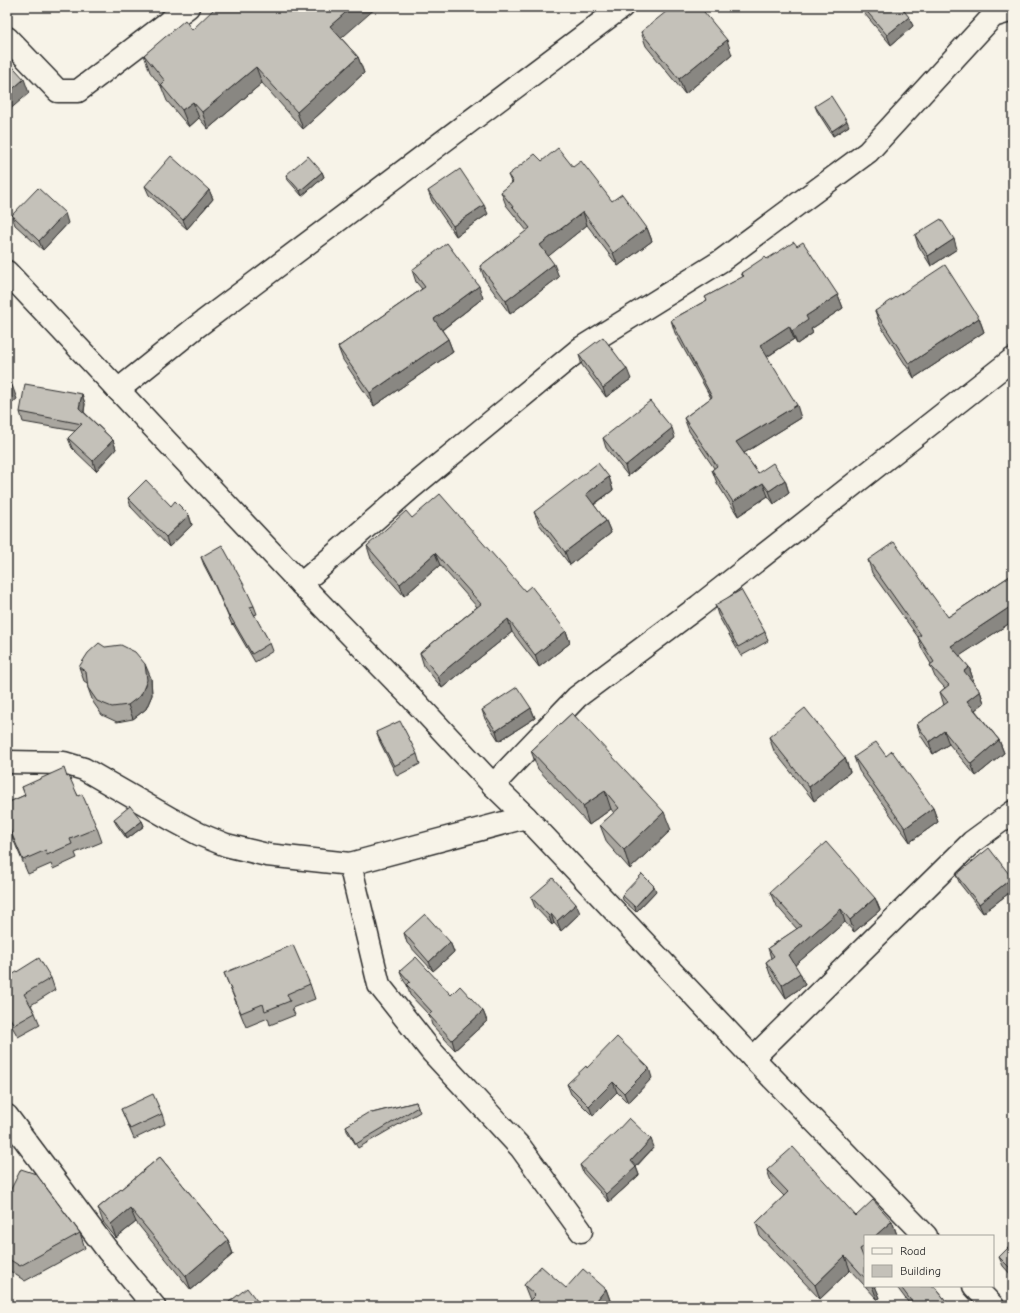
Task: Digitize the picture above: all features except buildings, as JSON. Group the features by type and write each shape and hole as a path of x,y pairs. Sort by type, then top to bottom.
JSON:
{"street":[{"path":"7,38 58,91 78,91 188,7"},
{"path":"118,390 195,328 622,7"},
{"path":"300,584 411,488 581,348 721,261 868,152 997,11"},
{"path":"7,272 300,584 410,696 753,1058 925,1235"},
{"path":"493,785 577,697 699,606 1013,359"},
{"path":"7,762 64,763 84,769 199,834 226,845 266,855 350,864 526,817"},
{"path":"753,1058 972,842 1013,812"},
{"path":"350,864 379,984 432,1052 521,1148 581,1231"},
{"path":"7,1116 108,1251 154,1306"},
{"path":"975,1287 993,1306"}]}
